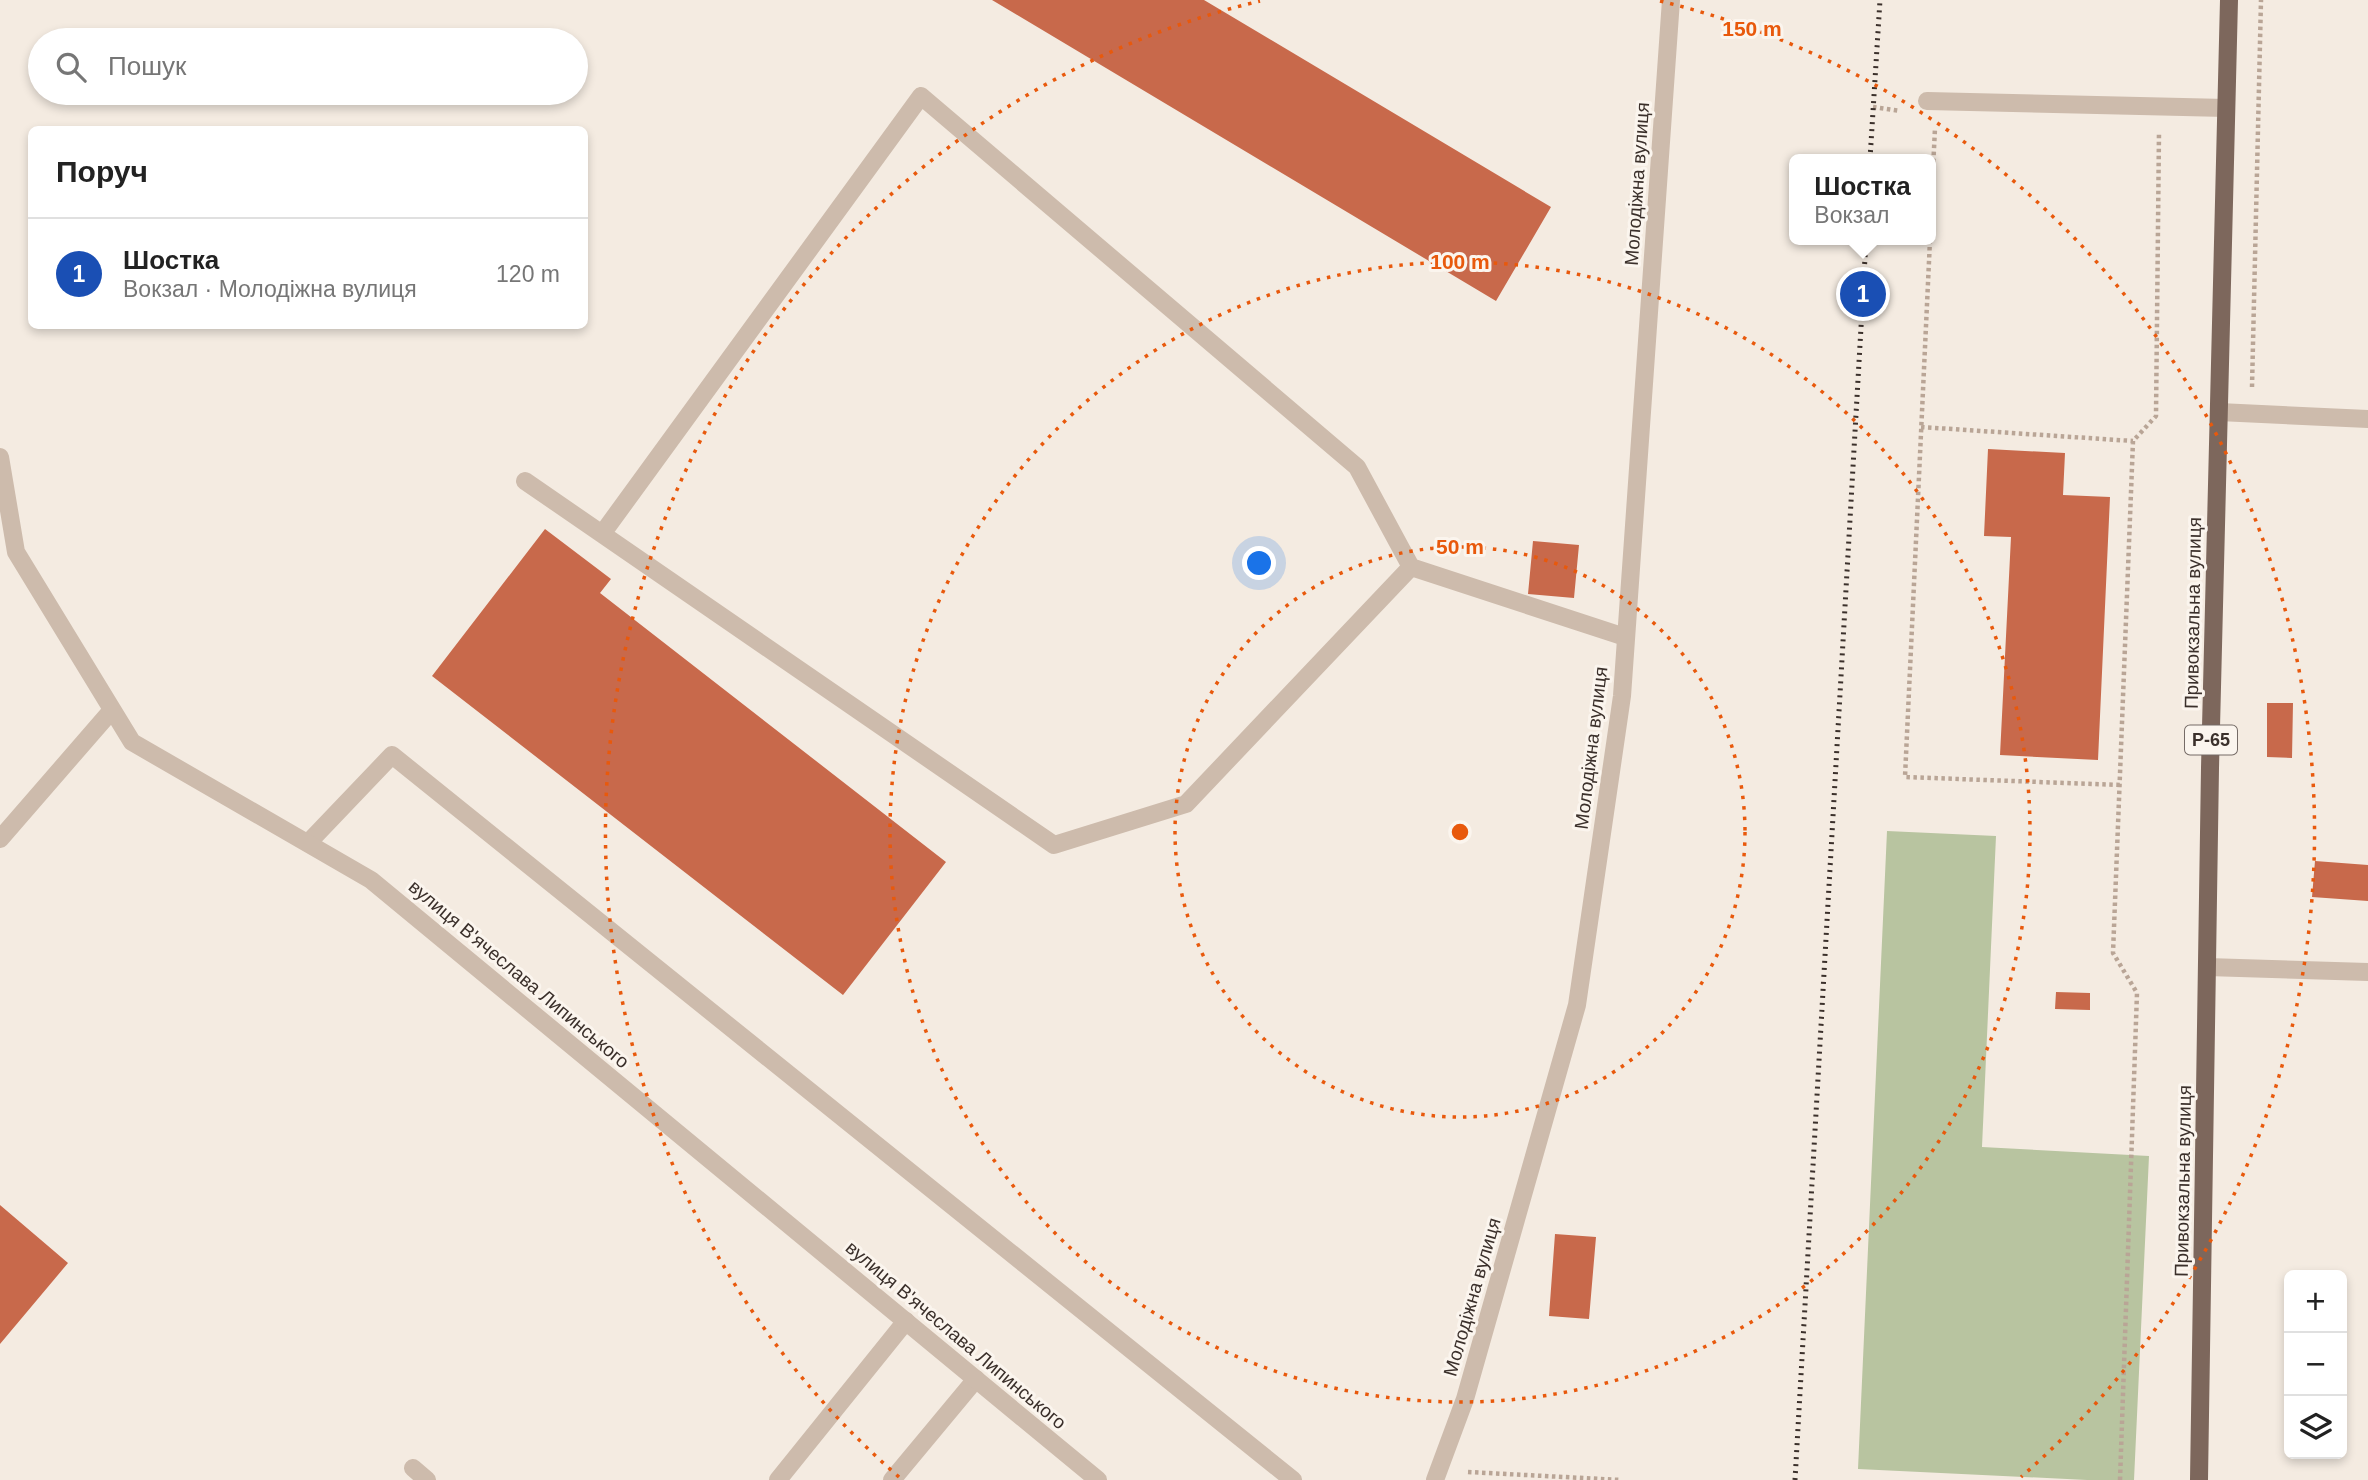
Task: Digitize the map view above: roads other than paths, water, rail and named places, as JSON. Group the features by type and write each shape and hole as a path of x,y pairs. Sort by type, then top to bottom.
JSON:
{"main road":[{"name":"Привокзальна вулиця","path":"2199,1480 2207,967 2229,0"}],"street":[{"name":"Молодіжна вулиця","path":"1437,1475 1465,1399 1577,1005 1622,696 1671,0"},
{"path":"602,534 921,96 1357,467 1411,567 1625,637"},
{"path":"1932,101 2226,108"},
{"path":"2219,412 2368,419"},
{"name":"вулиця В'ячеслава Липинського","path":"0,457 16,552 132,742 372,880 1098,1480"},
{"path":"525,481 1054,845 1186,804 1411,567"},
{"path":"0,839 112,710"},
{"path":"308,843 392,755 1293,1480"},
{"path":"2207,967 2368,971"},
{"path":"778,1480 906,1321"},
{"path":"892,1480 976,1379"},
{"path":"413,1468 427,1480"}],"railway":[{"path":"1870,154 1880,0"},
{"path":"1795,1480 1866,245"}],"place":[{"name":"Шостка","path":"1863,294"}]}
